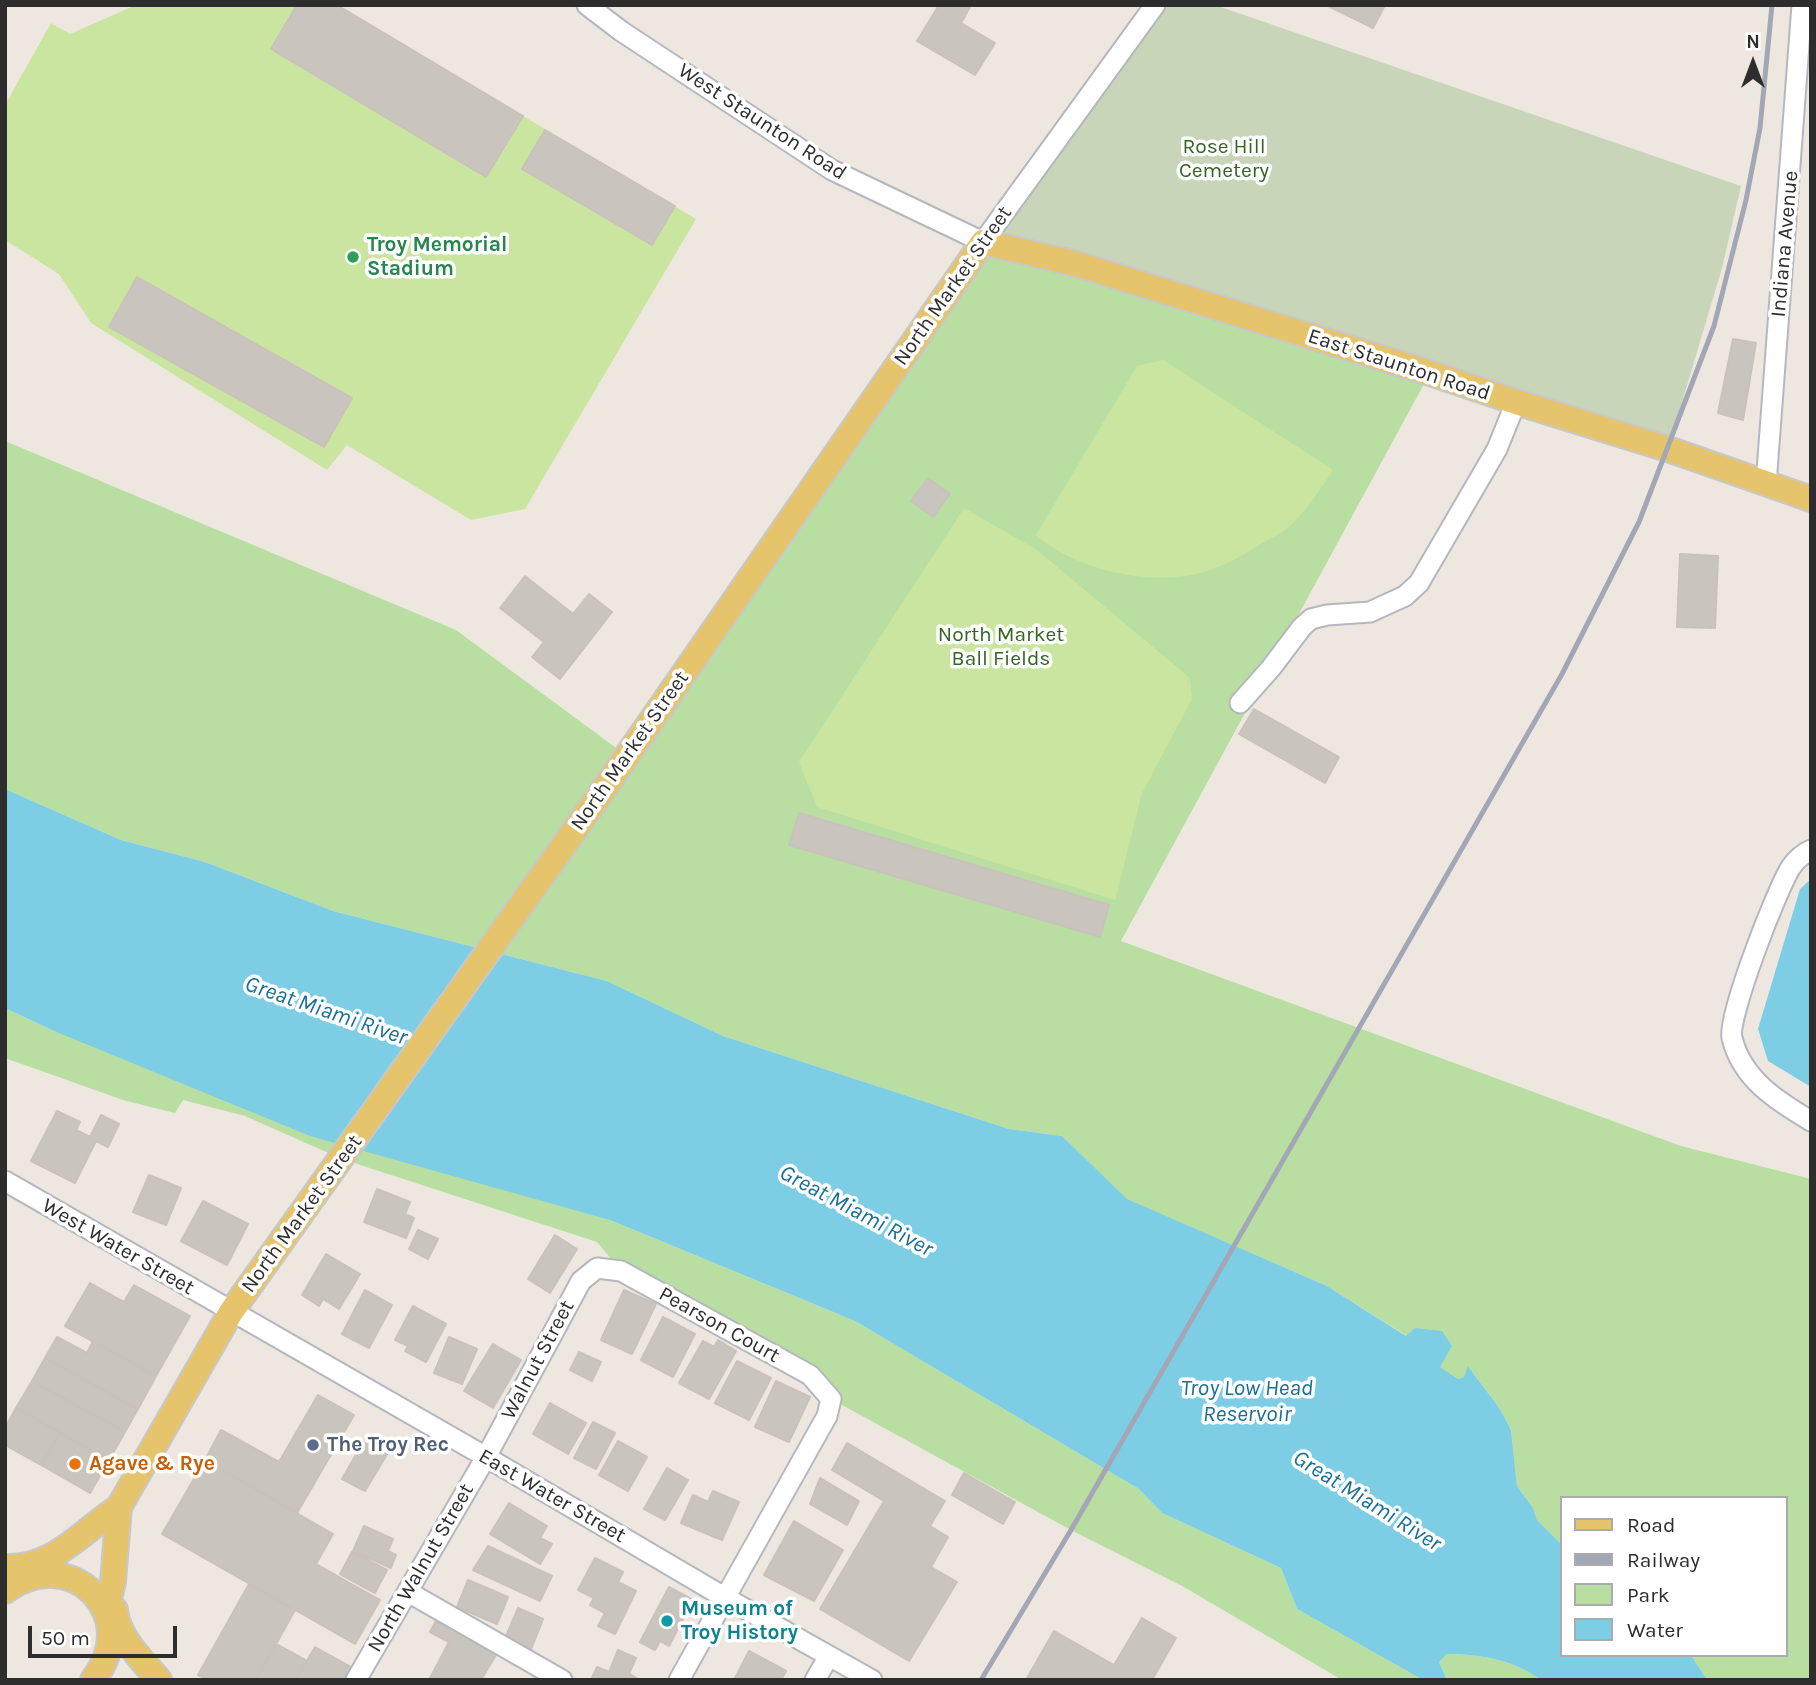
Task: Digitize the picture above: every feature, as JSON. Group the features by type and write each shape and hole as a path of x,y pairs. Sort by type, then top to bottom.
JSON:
{"main road":[{"name":"East Staunton Road","path":"984,242 1073,263 1430,373 1668,449 1811,499"},
{"name":"North Market Street","path":"119,1507 231,1312 604,789 984,242"},
{"path":"42,1569 119,1507"},
{"path":"116,1630 113,1582 119,1507"},
{"path":"7,1575 43,1561 42,1569"},
{"path":"42,1569 78,1581 94,1594 116,1630 159,1680"},
{"path":"93,1680 102,1668 116,1630 113,1582"}],"street":[{"name":"West Staunton Road","path":"587,5 621,31 832,170 984,242"},
{"name":"North Market Street","path":"984,242 1155,5"},
{"name":"Indiana Avenue","path":"1766,484 1802,128 1802,5"},
{"path":"1240,703 1311,619 1370,612 1405,596 1419,583 1497,449 1516,402"},
{"path":"1811,850 1803,854 1791,867 1777,893 1747,974 1731,1036 1746,1070 1760,1087 1811,1121"},
{"name":"West Water Street","path":"5,1181 231,1312"},
{"name":"Pearson Court","path":"597,1268 621,1271 810,1375 831,1399 827,1416 724,1597"},
{"name":"Walnut Street","path":"486,1457 581,1281 597,1268"},
{"name":"East Water Street","path":"231,1312 872,1680"},
{"name":"North Walnut Street","path":"356,1680 486,1457"},
{"path":"408,1592 562,1680"},
{"path":"679,1680 724,1597"},
{"path":"815,1680 829,1656"}],"green space":[{"name":"Troy Memorial Stadium","path":"136,5 337,5 696,219 525,509 471,520 347,445 327,470 91,323 59,274 5,240 5,105 51,23 70,34"},
{"name":"Rose Hill Cemetery","path":"1155,5 1215,5 1741,186 1722,268 1668,449 983,242"},
{"name":"North Market Ball Fields","path":"983,242 1430,373 1121,941 1681,1146 1811,1179 1811,1680 1707,1680 1692,1657 1788,1657 1788,1496 1560,1496 1560,1543 1537,1520 1533,1508 1517,1486 1511,1430 1500,1409 1469,1367 1464,1377 1458,1379 1439,1367 1407,1336 1327,1286 1126,1199 1062,1136 1009,1129 723,1036 607,981 333,911 205,862 121,840 5,789 5,441 456,630 627,756"},
{"path":"1163,360 1333,470 1308,506 1288,528 1222,565 1186,576 1164,578 1141,577 1094,567 1053,548 1036,535 1137,366"},
{"name":"North Market Ball Fields","path":"964,508 1037,550 1190,678 1192,699 1142,793 1115,900 817,807 799,762"},
{"path":"5,1008 54,1031 610,1220 855,1321 1139,1489 1162,1513 1281,1568 1297,1609 1423,1680 1342,1680 1184,1587 1071,1530 831,1399 621,1271 597,1242 342,1159 245,1116 183,1100 175,1113 123,1100 5,1058"},
{"path":"1447,1654 1472,1655 1508,1663 1541,1680 1447,1680 1439,1662"}],"water":[{"name":"Troy Low Head Reservoir","path":"5,789 121,840 205,862 333,911 607,981 723,1036 1009,1129 1062,1136 1127,1199 1327,1286 1406,1336 1415,1328 1442,1331 1452,1346 1440,1367 1458,1379 1464,1377 1468,1366 1500,1409 1511,1430 1517,1486 1533,1508 1537,1520 1560,1543 1560,1657 1692,1657 1707,1680 1541,1680 1508,1663 1472,1655 1447,1654 1439,1662 1447,1680 1423,1680 1297,1609 1281,1568 1162,1513 1139,1489 855,1321 610,1220 310,1136 54,1031 5,1008"},
{"path":"1811,879 1811,1087 1768,1061 1758,1029 1800,889"}],"building":[{"path":"297,5 337,5 523,116 486,177 271,49"},
{"path":"939,5 971,5 961,23 995,43 975,75 917,41"},
{"path":"1326,5 1385,5 1373,28"},
{"path":"545,130 675,206 652,245 522,169"},
{"path":"137,277 352,398 324,447 109,327"},
{"path":"1733,339 1756,343 1743,420 1718,413"},
{"path":"928,478 950,494 933,517 911,501"},
{"path":"1680,554 1718,556 1715,628 1677,627"},
{"path":"525,576 573,614 589,594 612,612 560,679 532,657 544,642 500,608"},
{"path":"1254,709 1339,757 1325,783 1239,734"},
{"path":"799,813 1109,905 1100,937 789,845"},
{"path":"57,1111 80,1122 76,1130 90,1137 101,1115 119,1124 108,1147 96,1141 75,1183 31,1161"},
{"path":"149,1175 181,1188 166,1225 133,1212"},
{"path":"377,1189 410,1202 405,1214 414,1218 406,1238 364,1222"},
{"path":"203,1201 248,1224 227,1265 181,1241"},
{"path":"418,1230 438,1239 428,1259 409,1249"},
{"path":"555,1235 577,1249 550,1293 528,1279"},
{"path":"326,1254 360,1274 339,1309 323,1299 319,1306 302,1295"},
{"path":"90,1283 124,1302 134,1285 190,1316 156,1376 65,1326"},
{"path":"365,1290 392,1305 369,1348 342,1334"},
{"path":"624,1290 656,1304 632,1354 601,1340"},
{"path":"413,1306 446,1324 426,1362 405,1351 408,1346 395,1340"},
{"path":"663,1317 695,1334 673,1377 641,1360"},
{"path":"57,1337 87,1353 93,1341 156,1376 138,1409 45,1358"},
{"path":"449,1337 477,1349 462,1384 434,1373"},
{"path":"718,1340 736,1351 709,1399 679,1383 703,1341 714,1347"},
{"path":"493,1344 521,1360 493,1408 464,1391"},
{"path":"579,1352 601,1362 592,1381 570,1370"},
{"path":"45,1358 138,1409 125,1432 32,1381"},
{"path":"737,1361 771,1378 749,1420 715,1403"},
{"path":"32,1381 125,1432 109,1460 16,1408"},
{"path":"776,1381 810,1397 789,1442 755,1427"},
{"name":"The Troy Rec","path":"318,1395 354,1415 297,1513 205,1460 221,1430 279,1462"},
{"path":"550,1403 586,1423 568,1454 533,1434"},
{"path":"16,1408 60,1433 41,1465 5,1445 5,1428"},
{"path":"593,1422 615,1433 596,1469 574,1458"},
{"path":"60,1433 109,1460 90,1493 41,1465"},
{"path":"365,1439 389,1451 365,1491 342,1479"},
{"path":"618,1441 647,1457 628,1491 599,1475"},
{"path":"847,1443 945,1501 930,1526 948,1537 931,1567 957,1582 909,1661 820,1609 884,1501 832,1470"},
{"path":"205,1460 333,1534 316,1564 380,1600 355,1644 162,1534"},
{"path":"667,1468 688,1480 665,1520 644,1509"},
{"path":"964,1473 1015,1502 1003,1524 952,1495"},
{"path":"820,1478 859,1501 847,1525 810,1504"},
{"path":"713,1491 739,1502 722,1540 681,1523 693,1495 708,1502"},
{"path":"509,1503 547,1526 540,1538 552,1544 540,1564 490,1534"},
{"path":"794,1521 843,1550 814,1601 764,1575"},
{"path":"364,1526 393,1539 388,1551 396,1555 391,1568 353,1551"},
{"path":"488,1546 552,1576 540,1601 473,1570"},
{"path":"352,1552 387,1570 375,1593 340,1574"},
{"path":"595,1558 623,1572 618,1582 636,1591 615,1634 598,1626 605,1613 590,1605 594,1598 578,1590"},
{"path":"468,1580 508,1597 497,1624 457,1607"},
{"path":"249,1584 295,1610 256,1680 207,1680 198,1675"},
{"name":"Museum of Troy History","path":"669,1587 693,1600 669,1646 660,1641 655,1650 640,1642"},
{"path":"518,1608 543,1619 530,1652 504,1641"},
{"path":"440,1613 502,1645 481,1680 429,1680 449,1642 430,1632"},
{"path":"1142,1618 1176,1638 1152,1680 1026,1680 1054,1631 1114,1665"},
{"path":"276,1644 307,1661 296,1680 256,1680"},
{"path":"315,1647 351,1667 344,1680 296,1680"},
{"path":"618,1650 636,1658 629,1674 640,1680 591,1680 597,1667 609,1672"},
{"path":"749,1651 786,1671 781,1680 734,1680"}],"railway":[{"path":"981,1680 1071,1530 1562,674 1639,522 1714,326 1746,200 1760,128 1772,5"}],"place":[{"name":"Troy Memorial Stadium","path":"353,257"},
{"name":"The Troy Rec","path":"313,1445"},
{"name":"Agave & Rye","path":"75,1464"},
{"name":"Museum of Troy History","path":"667,1621"}],"water label":[{"name":"Great Miami River","path":"326,1011"},
{"name":"Great Miami River","path":"856,1211"},
{"name":"Great Miami River","path":"1367,1501"}]}
